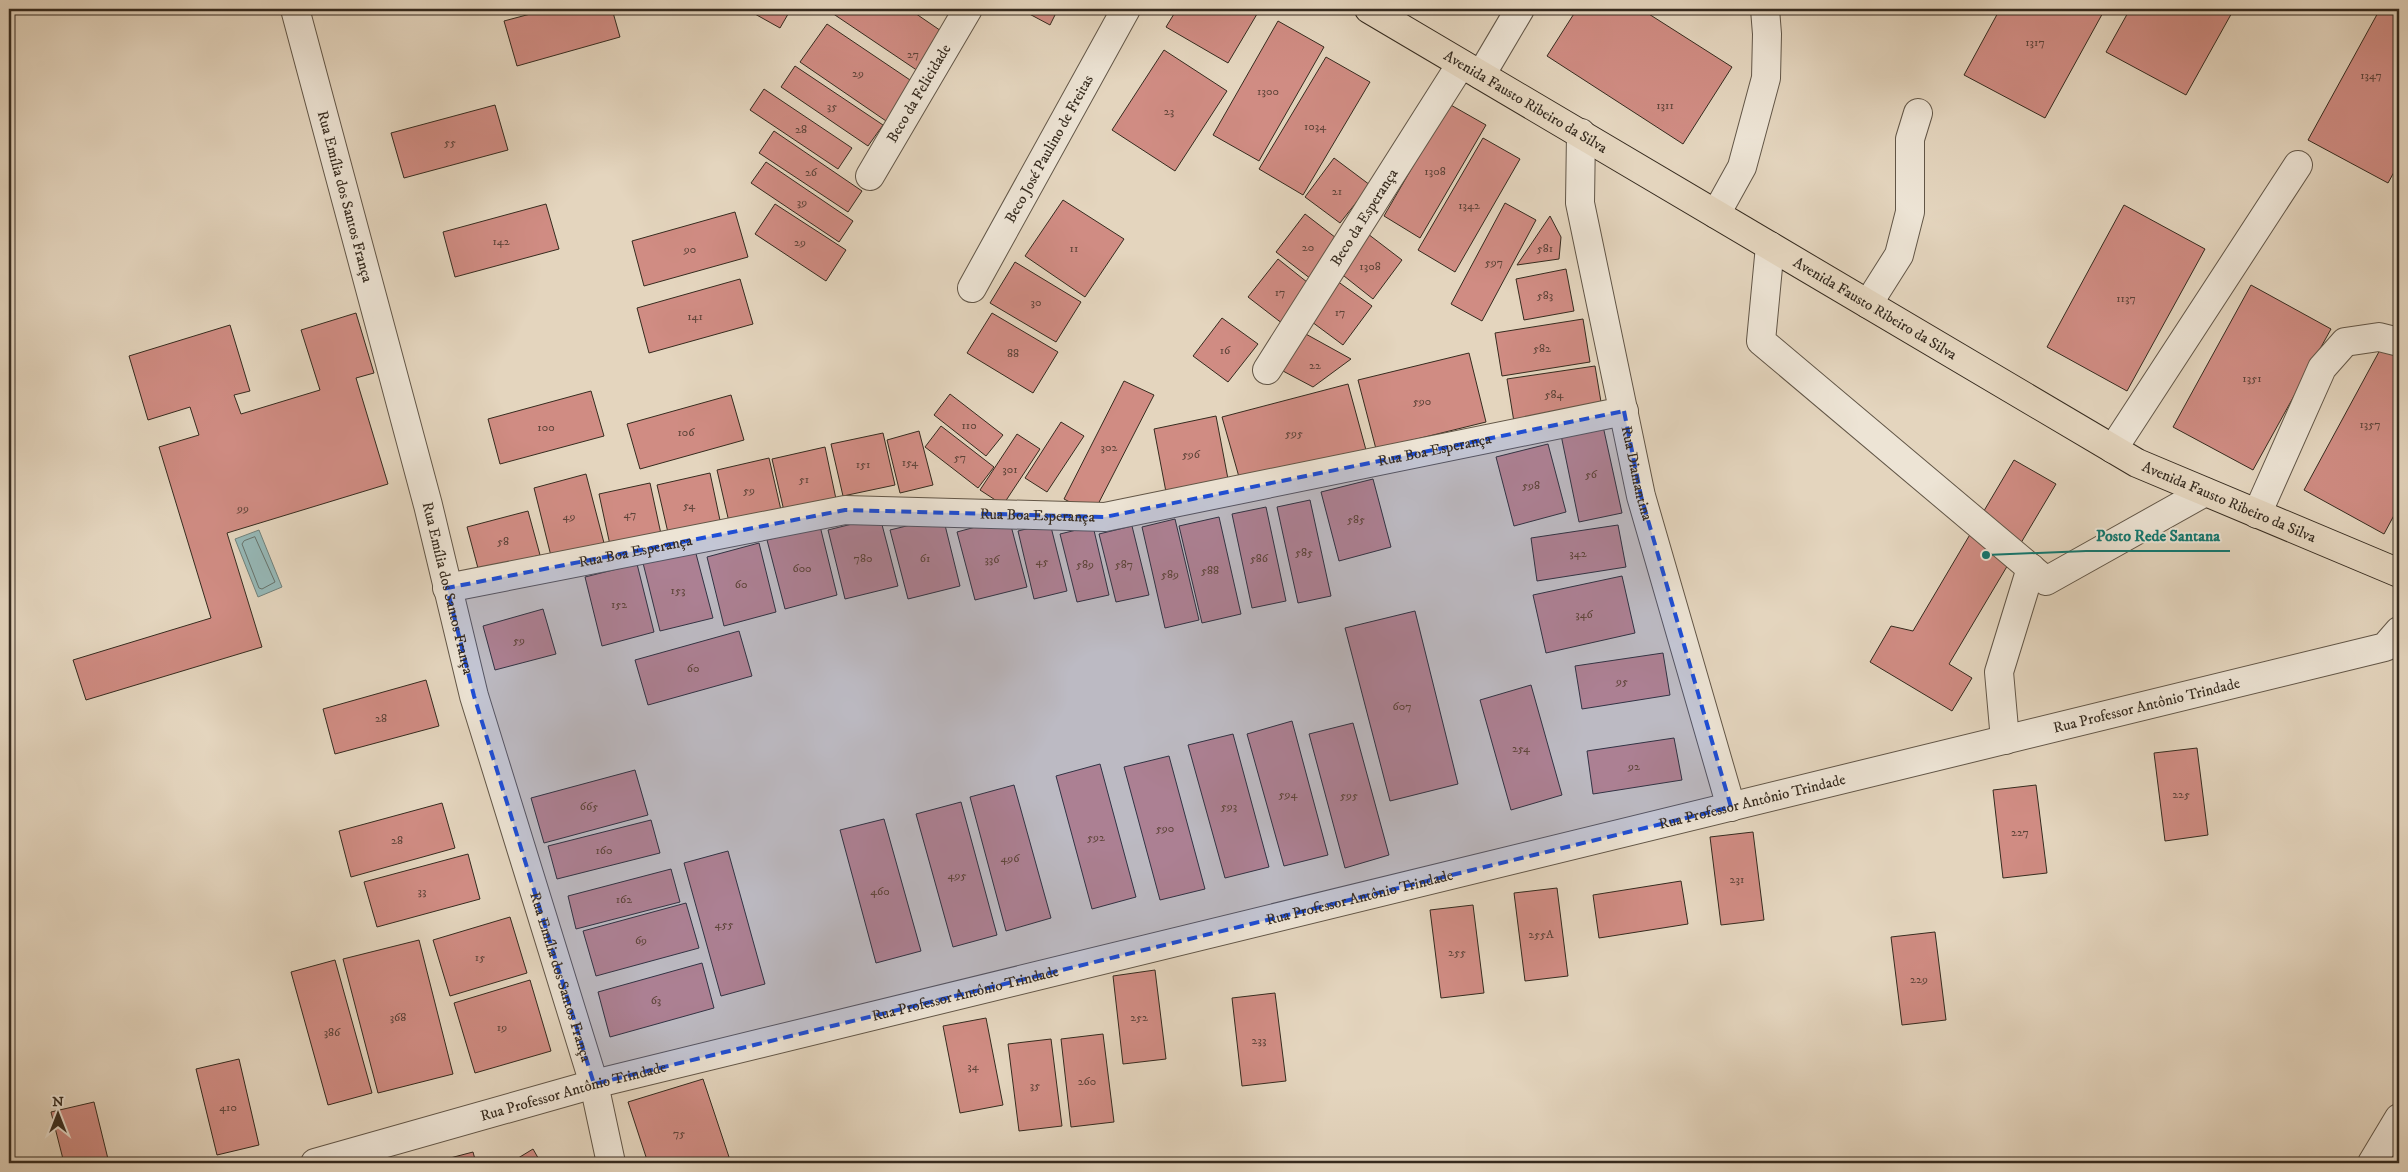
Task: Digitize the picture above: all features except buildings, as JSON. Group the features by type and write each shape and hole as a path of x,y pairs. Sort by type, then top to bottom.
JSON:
{"main road":[{"name":"Avenida Fausto Ribeiro da Silva","path":"1369,9 2137,463 2399,573"}],"street":[{"name":"Rua Emília dos Santos França","path":"295,9 425,496 474,696 594,1084 610,1163"},
{"name":"Beco da Felicidade","path":"870,176 968,9"},
{"name":"Beco José Paulino de Freitas","path":"972,288 1126,9"},
{"name":"Beco da Esperança","path":"1267,370 1471,70 1520,9"},
{"path":"1716,214 1742,167 1766,78 1767,34 1765,9"},
{"path":"1868,304 1899,255 1910,212 1910,139 1918,113"},
{"name":"Rua Diamantina","path":"1581,133 1580,203 1641,496 1732,807"},
{"path":"2113,449 2298,165"},
{"path":"1770,246 1761,341 2046,580 2205,492"},
{"path":"2257,514 2322,368 2345,342 2379,337 2399,342"},
{"name":"Rua Boa Esperança","path":"447,588 845,510 1105,518 1624,411"},
{"path":"2005,740 1999,672 2031,568"},
{"name":"Rua Professor Antônio Trindade","path":"315,1163 594,1084 2385,648 2399,631"},
{"path":"2372,1163 2399,1118"}],"highlighted area":[{"path":"1624,411 1641,496 1731,807 594,1084 474,696 447,588 845,510 1105,517"}],"water":[{"path":"259,530 282,587 258,597 235,539"}],"place":[{"name":"Posto Rede Santana","path":"1986,555"}]}
